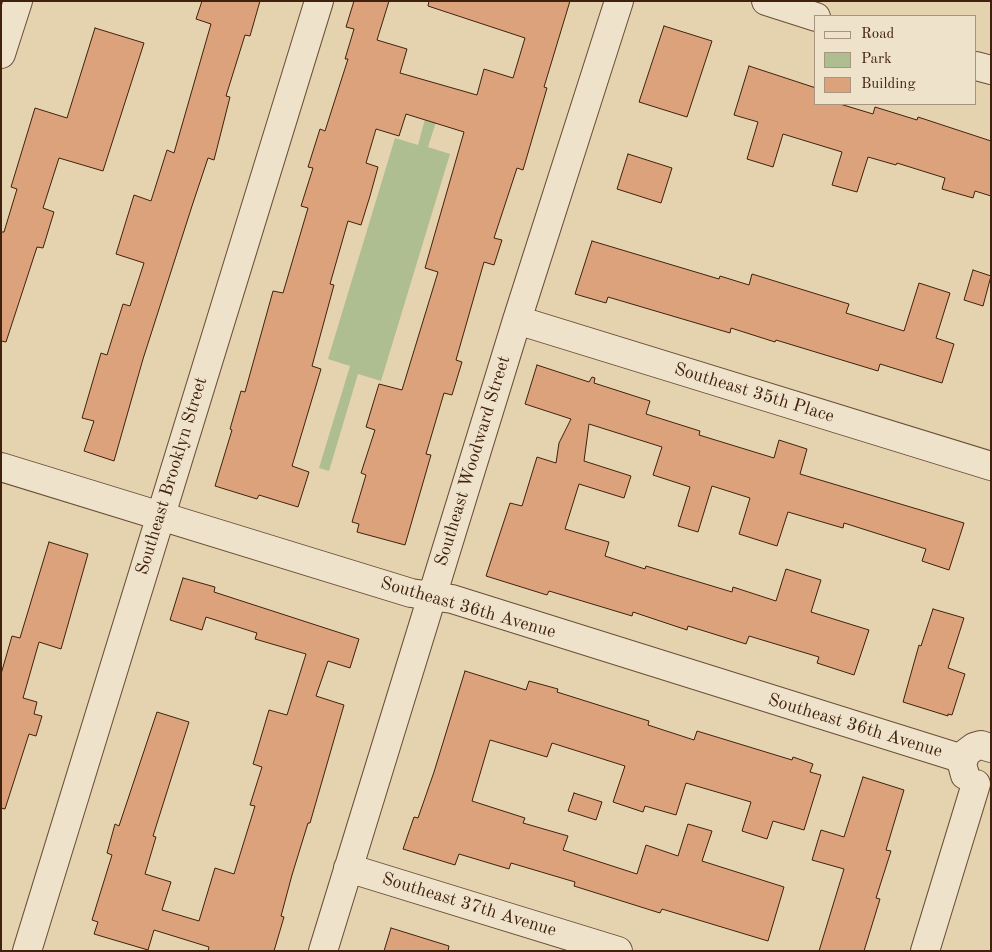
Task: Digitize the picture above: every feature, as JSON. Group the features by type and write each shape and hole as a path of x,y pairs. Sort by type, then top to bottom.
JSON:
{"street":[{"path":"1,54 18,1"},
{"name":"Southeast Brooklyn Street","path":"27,951 319,1"},
{"name":"Southeast Woodward Street","path":"323,951 517,320 619,1"},
{"path":"766,1 814,15"},
{"path":"977,66 991,70"},
{"name":"Southeast 35th Place","path":"517,320 991,466"},
{"name":"Southeast 36th Avenue","path":"1,467 411,593 452,599 963,760"},
{"path":"925,951 983,783 968,780 964,774 963,760 966,753 974,747 990,743"},
{"name":"Southeast 37th Avenue","path":"348,868 618,951"}],"green space":[{"path":"425,119 436,122 428,147 450,154 381,381 358,374 329,471 319,468 350,366 328,359 395,138 418,145"}],"building":[{"path":"202,1 260,1 250,36 245,35 226,96 230,97 214,160 208,158 192,206 143,359 114,461 84,451 94,421 82,418 101,353 107,355 123,304 130,306 144,263 116,254 134,195 151,201 167,150 174,153 211,24 196,19"},
{"path":"354,1 389,1 377,40 407,49 400,73 477,95 484,69 513,78 525,38 428,6 429,1 570,1 544,87 547,88 523,170 517,168 494,238 502,240 494,265 484,262 456,360 462,362 452,395 444,393 426,454 431,455 405,545 357,532 359,524 352,522 366,475 361,473 375,430 366,427 379,384 402,390 438,272 425,268 464,132 406,114 399,136 376,129 366,163 378,167 361,225 348,221 330,284 334,285 312,366 321,369 292,466 309,472 298,507 259,495 257,499 215,486 232,430 230,429 241,391 245,392 273,291 283,293 308,208 301,206 313,168 308,167 320,129 325,131 348,59 345,59 354,29 346,27"},
{"path":"664,26 712,41 687,117 639,102"},
{"path":"95,28 144,43 103,171 59,158 43,208 54,212 43,248 37,247 6,342 1,341 1,232 4,232 17,189 11,187 35,108 67,118"},
{"path":"749,66 814,87 814,105 843,105 873,114 875,107 917,120 918,117 991,141 991,196 975,191 973,198 942,189 945,178 897,163 896,165 868,157 857,192 832,185 842,152 783,134 773,167 747,159 758,122 734,115"},
{"path":"628,154 672,168 661,203 617,189"},
{"path":"592,241 719,279 720,276 749,285 752,274 849,304 846,313 904,331 919,283 950,293 936,338 954,344 942,383 880,364 878,371 731,328 730,333 608,297 606,303 575,294"},
{"path":"973,270 991,276 983,306 964,300"},
{"path":"537,365 589,382 592,377 595,378 594,383 650,401 646,414 700,431 699,435 774,458 779,440 807,449 800,474 964,523 949,570 922,561 926,549 844,523 843,528 788,512 777,546 739,534 750,498 712,486 698,532 678,526 690,487 653,475 662,447 589,424 584,461 631,476 624,498 579,484 565,529 609,542 605,556 645,569 646,566 732,592 733,587 776,601 786,569 821,580 811,612 869,630 854,675 817,663 819,657 749,636 746,644 688,626 687,630 633,612 632,616 549,591 547,595 486,576 510,503 522,506 537,457 556,463 559,443 571,419 525,404"},
{"path":"49,542 88,554 61,649 39,642 23,698 37,702 34,714 42,716 36,736 29,734 5,809 1,808 1,674 12,636 20,638"},
{"path":"183,578 215,587 214,592 359,639 350,668 328,661 316,696 344,705 310,823 308,823 292,875 281,916 284,917 274,951 208,951 209,947 154,930 148,950 94,934 98,922 92,920 112,855 107,853 115,824 119,826 157,712 189,722 153,836 156,837 145,874 171,882 162,910 199,921 215,868 234,874 255,806 250,805 262,767 253,764 269,710 287,715 306,654 255,639 257,633 206,617 202,630 170,620"},
{"path":"933,609 964,618 948,668 965,674 952,715 948,714 948,716 903,702 919,645 921,646"},
{"path":"465,671 526,690 529,681 558,689 557,692 649,721 648,725 694,740 697,731 792,760 793,757 813,764 810,772 821,775 804,830 773,821 767,839 742,831 751,802 686,783 676,815 645,806 643,812 613,802 625,766 552,743 547,757 490,740 472,801 525,818 523,823 568,836 563,850 637,874 646,845 678,856 688,824 712,831 702,861 784,887 768,941 662,909 660,913 574,886 575,882 511,863 509,869 459,854 455,865 403,849 414,817 418,818"},
{"path":"863,777 904,790 886,850 891,851 876,898 880,899 864,951 819,951 844,869 812,860 821,830 844,837"},
{"path":"574,793 602,802 596,820 568,811"},
{"path":"391,928 449,946 448,951 384,951"}]}
